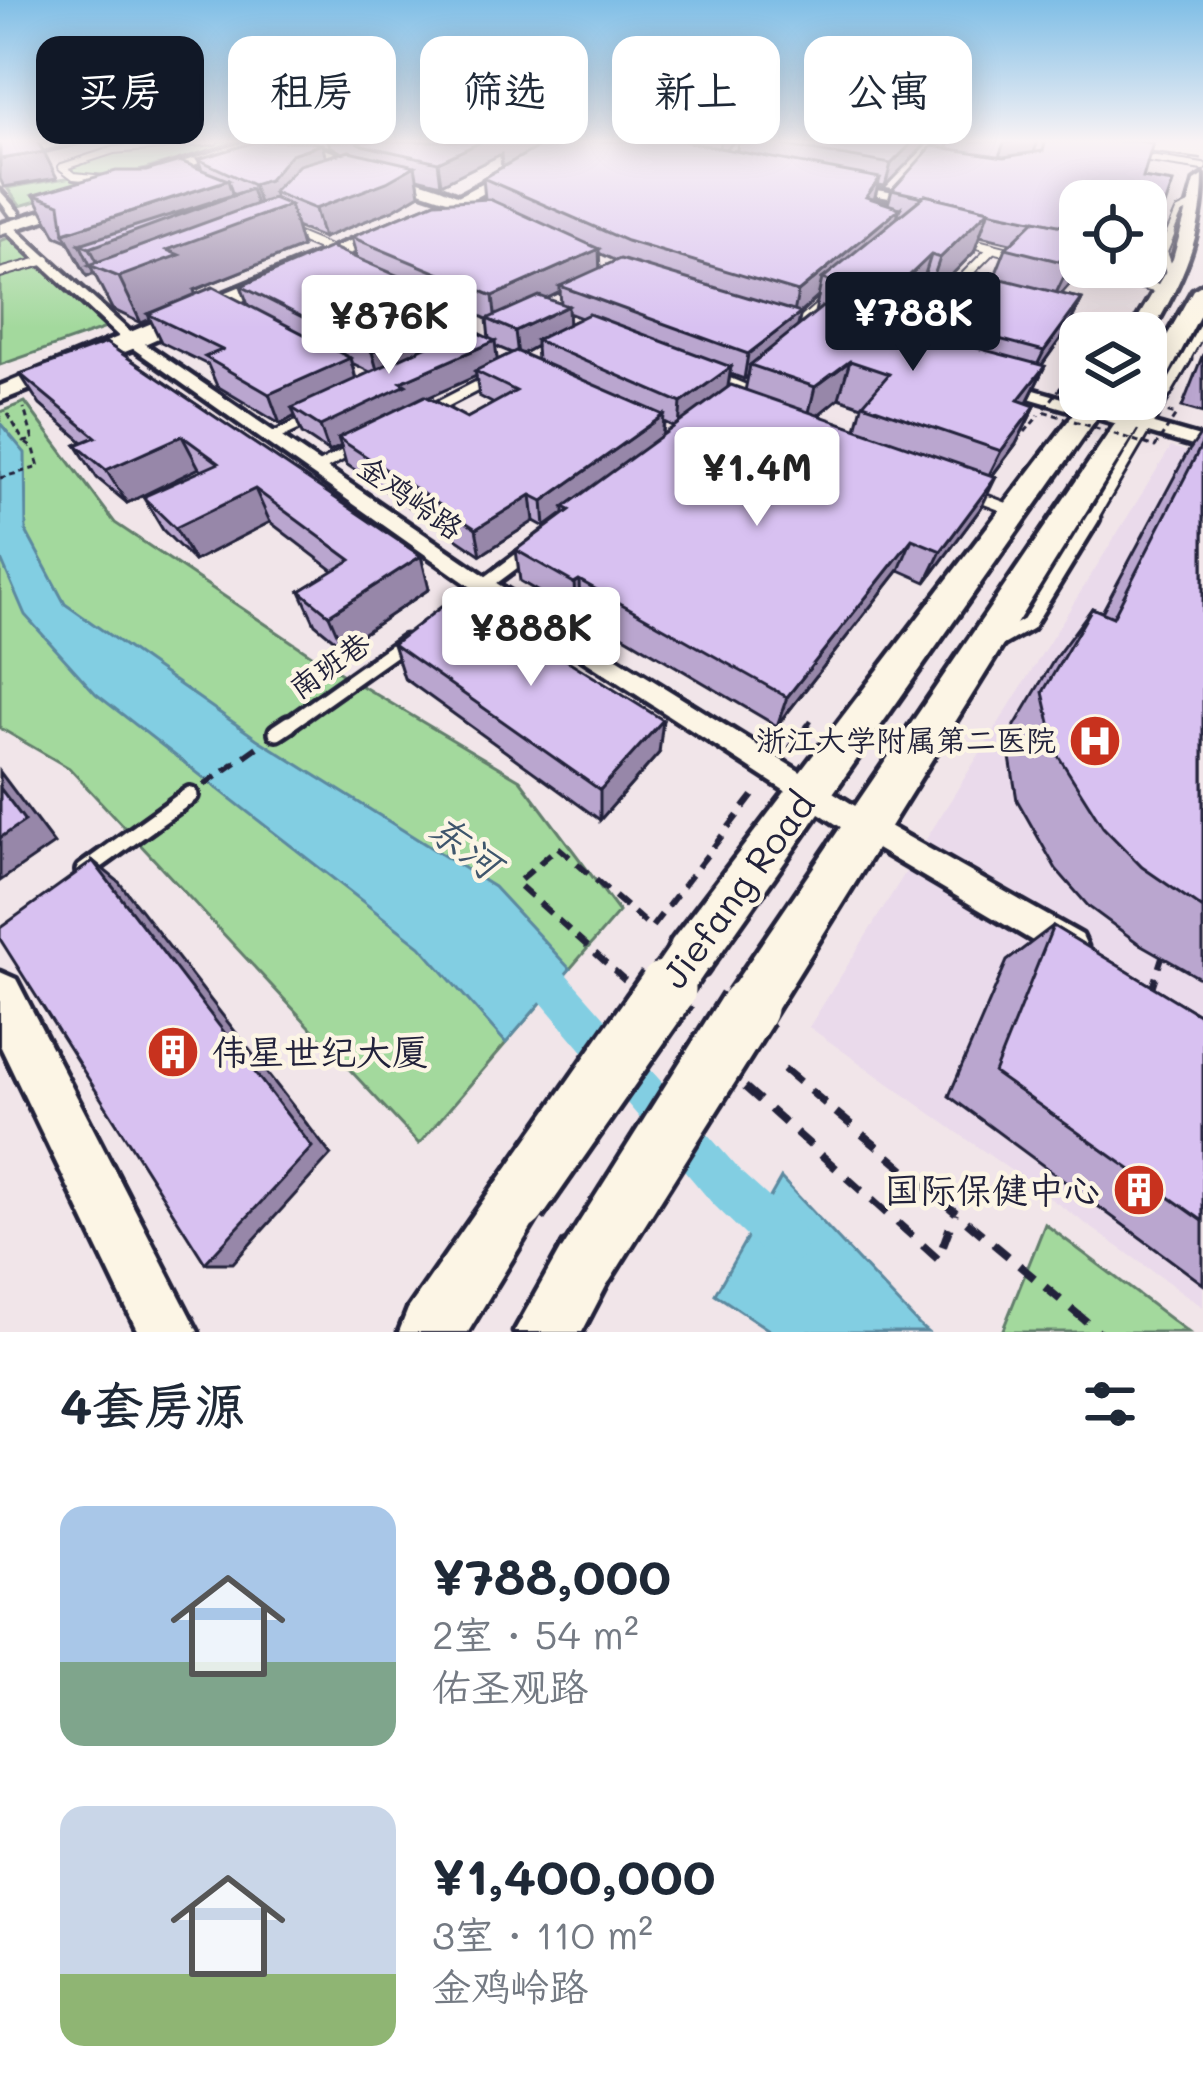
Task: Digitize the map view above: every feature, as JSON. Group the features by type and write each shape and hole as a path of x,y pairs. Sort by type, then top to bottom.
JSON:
{"main road":[{"path":"6,222 66,203"},
{"path":"6,222 72,203"},
{"path":"129,338 333,257 443,203"},
{"path":"1153,312 1182,259 1196,203"},
{"path":"11,393 129,338 333,257"},
{"name":"Jiefang Road","path":"1167,357 1196,328 1203,290"},
{"name":"Jiefang Road","path":"431,1332 689,957 1016,511 1105,420"},
{"name":"Jiefang Road","path":"546,1332 977,652 1111,420"},
{"path":"0,995 169,1332"}],"street":[{"path":"473,203 506,219"},
{"path":"879,206 882,203"},
{"name":"金鸡岭路","path":"6,222 129,338 485,586 863,826 1103,964"},
{"path":"773,322 812,333"},
{"path":"887,354 910,361"},
{"path":"978,379 1059,394"},
{"path":"1152,420 1203,444"}],"lane":[{"path":"283,232 333,257"},
{"path":"943,236 1036,259"},
{"path":"887,354 993,248"},
{"path":"0,273 47,260"},
{"path":"1058,264 1170,284"},
{"path":"75,290 94,282"},
{"path":"951,290 973,296"},
{"path":"93,308 114,299"},
{"path":"795,328 829,299"},
{"path":"222,304 242,314"},
{"path":"1037,314 1059,320"},
{"path":"703,372 744,389"},
{"path":"417,417 497,376"},
{"path":"733,397 763,376"},
{"path":"271,438 314,418"},
{"path":"316,469 376,438"},
{"path":"952,487 1016,511"},
{"path":"448,612 537,545"},
{"name":"南班巷","path":"278,732 411,638"},
{"path":"76,877 190,795"}],"path":[{"path":"1025,432 1059,390"},
{"path":"11,393 33,440 24,442"},
{"path":"0,478 39,467 34,448 24,442 11,393"},
{"path":"1043,411 1059,416"},
{"path":"1071,420 1155,447 1176,415 1167,413"},
{"path":"558,847 650,928 811,722"},
{"path":"190,795 278,732"},
{"path":"1148,1000 1162,957"},
{"path":"784,1069 1099,1332"}],"shaded area":[{"name":"浙江大学附属第二医院","path":"1171,447 1203,456 1203,1307 809,1027"}],"green space":[{"path":"13,236 93,308 106,328 0,365 0,241"},
{"path":"25,402 115,523 325,664 520,780 619,912 419,1144 69,768 0,728 0,412"},
{"path":"1045,1224 1188,1332 1002,1332"}],"water":[{"path":"0,423 25,453 26,531 65,604 257,739 494,887 570,969 506,1043 420,946 96,694 25,615 0,557"},
{"path":"781,1178 927,1332 772,1332 715,1294"}],"building":[{"path":"58,203 156,203 64,233"},
{"path":"207,203 212,203 90,248 80,244"},
{"path":"259,203 290,205 167,250 179,255 119,277 89,265"},
{"path":"432,203 498,203 599,249 493,296 351,237"},
{"path":"541,203 885,203 900,208 798,292 627,241"},
{"path":"915,203 960,203 989,210 940,258 931,255 889,295 822,279"},
{"path":"960,203 1059,203 1059,226"},
{"path":"1035,220 1059,225 1059,261 1006,248"},
{"path":"331,247 473,308 372,352 241,286"},
{"path":"620,259 801,313 748,354 560,286"},
{"path":"978,273 1082,299 1072,312 1059,312 1059,330 1044,351 961,329 989,299 960,292"},
{"path":"213,287 350,358 269,394 205,357 222,350 148,314"},
{"path":"539,296 568,306 515,331 487,319"},
{"path":"822,307 1045,366 1018,400 1035,406 1001,451 863,404 889,374 850,361 815,387 750,365"},
{"path":"589,314 731,367 681,403 536,340"},
{"path":"467,328 495,341 401,382 406,385 320,426 292,408"},
{"path":"106,343 421,556 329,615 300,591 351,560 255,489 175,528 143,497 219,463 182,436 106,470 76,445 96,437 20,374"},
{"path":"516,351 664,415 543,501 531,495 476,529 338,438 425,396 467,418 516,391 475,371"},
{"path":"731,385 996,477 941,551 912,539 787,697 579,580 574,583 516,550 570,510 564,507"},
{"path":"1203,442 1203,909 1142,867 1103,827 1057,754 1043,692 1092,608 1113,617"},
{"path":"459,593 663,720 600,790 393,644"},
{"path":"0,788 25,821 0,838"},
{"name":"伟星世纪大厦","path":"93,861 312,1147 205,1263 0,939 0,928"},
{"path":"1053,926 1203,1017 1203,1221 994,1073"}],"waterway":[{"name":"东河","path":"530,961 728,1189 786,1243"}],"place":[{"name":"浙江大学附属第二医院","path":"1095,741"},
{"name":"伟星世纪大厦","path":"173,1052"},
{"name":"国际保健中心","path":"1139,1190"}]}
